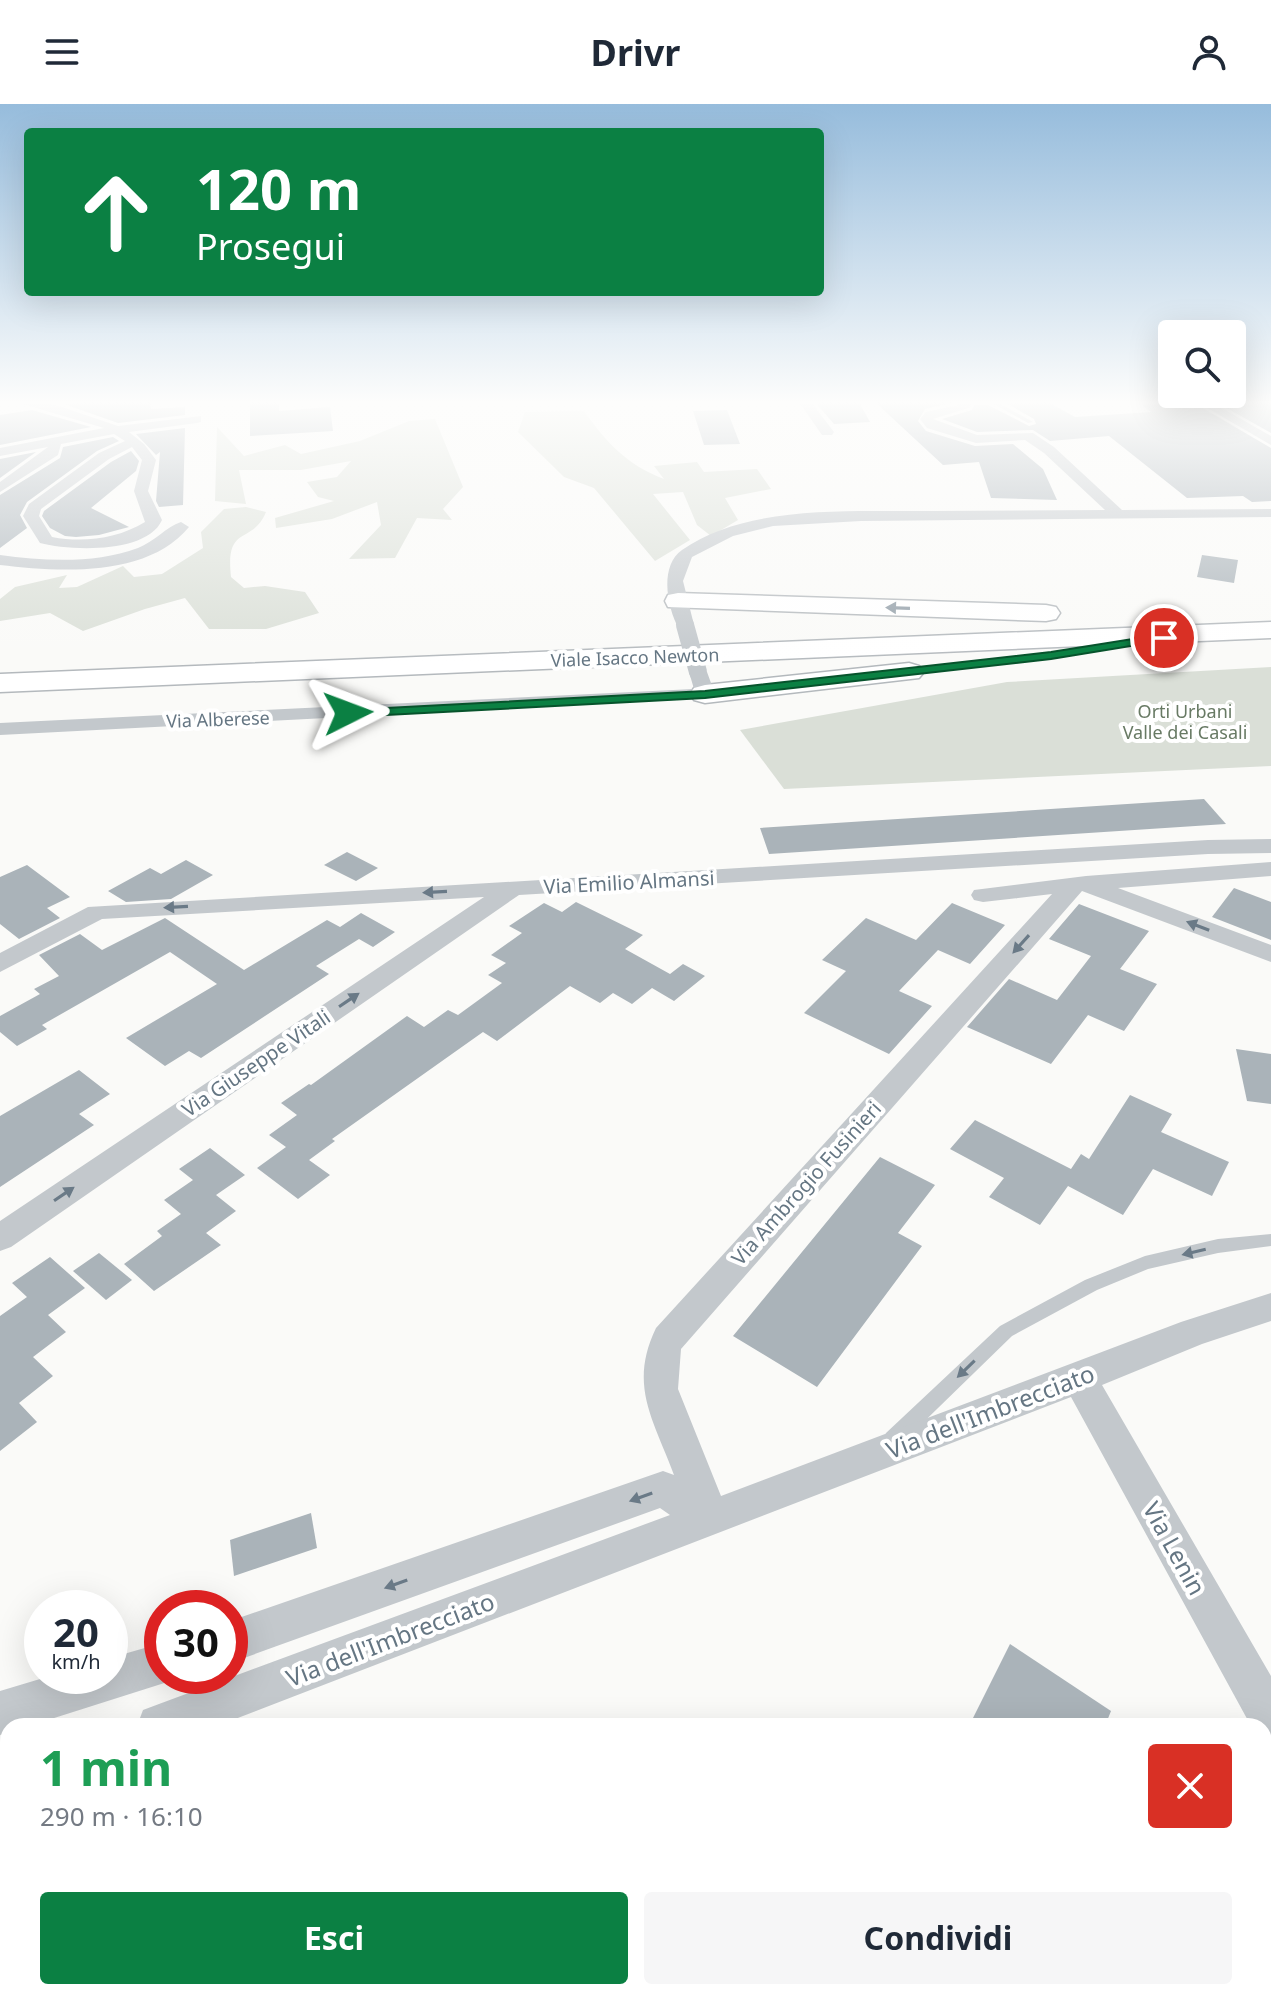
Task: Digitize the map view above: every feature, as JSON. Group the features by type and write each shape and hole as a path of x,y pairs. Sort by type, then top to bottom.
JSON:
{"highway":[{"path":"681,613 1182,626"},
{"name":"Viale Isacco Newton","path":"0,683 1182,626 1271,616"},
{"path":"701,683 1051,655 1182,626"},
{"name":"Viale Isacco Newton","path":"0,668 1182,626 1271,630"}],"street":[{"path":"57,490 34,507 31,516 40,534 46,540 61,544 92,545 152,525 154,520 141,490"},
{"path":"1093,490 1118,514"},
{"path":"701,683 681,613 675,575 686,554 728,533 772,521 852,516 1271,513"},
{"path":"0,560 49,563 111,559 156,546 181,527"},
{"name":"Via Alberese","path":"0,729 701,683"},
{"name":"Via Emilio Almansi","path":"0,964 97,912 1208,847 1271,846"},
{"path":"983,895 1271,869"},
{"path":"1079,885 1271,954"},
{"name":"Via Ambrogio Fusinieri","path":"710,1518 660,1389 661,1354 680,1323 1079,885"},
{"name":"Via Giuseppe Vitali","path":"0,1238 513,888"},
{"name":"Via dell'Imbrecciato","path":"180,1718 1193,1332 1271,1307"},
{"name":"Via Lenin","path":"1079,1378 1270,1718"},
{"path":"248,1636 663,1489 710,1518"},
{"path":"0,1713 144,1669"}],"lane":[{"path":"877,1454 1006,1331 1067,1298 1145,1263 1218,1246 1271,1240"}],"green space":[{"path":"215,490 243,490 246,504 215,501"},
{"path":"313,490 460,490 443,509 452,520 417,518 395,558 349,559 381,525 377,502 332,519 276,528 275,518 334,501 318,497"},
{"path":"596,490 764,490 725,498 738,520 711,536 697,525 683,492 653,494 690,540 655,561"},
{"path":"246,507 266,512 254,529 241,537 232,549 231,577 244,588 265,586 305,592 319,613 266,629 209,629 185,598 83,631 50,613 0,621 0,599 15,587 67,575 59,588 77,587 123,566 134,577 162,574 203,548 201,532 224,509"},
{"name":"Orti Urbani Valle dei Casali","path":"1271,667 1271,766 784,789 740,730 1007,682"}],"building":[{"path":"7,490 43,490 27,502 20,515 27,528 0,548 0,495"},
{"path":"72,490 112,490 91,508 129,527 99,535 65,536 50,528 42,516 44,511"},
{"path":"157,490 183,490 183,505 159,507"},
{"path":"988,490 1053,490 1057,500 991,498"},
{"path":"1177,490 1271,490 1271,501 1252,502 1243,496 1187,498"},
{"path":"1202,555 1238,560 1234,583 1197,577"},
{"path":"1204,799 1226,824 769,854 760,828"},
{"path":"347,852 378,868 356,881 324,865"},
{"path":"186,860 213,875 171,899 126,902 108,891 150,868 161,874"},
{"path":"27,865 70,897 47,908 60,918 19,939 0,924 0,877"},
{"path":"1234,888 1271,902 1271,940 1212,917"},
{"path":"576,902 643,935 625,949 670,974 683,964 705,976 674,1001 652,988 632,1004 613,993 600,1003 570,986 497,1041 483,1032 332,1139 335,1141 309,1160 330,1175 298,1199 257,1168 286,1147 269,1135 297,1115 281,1103 407,1016 424,1027 448,1010 458,1015 502,983 488,975 506,963 491,955 522,933 509,926 544,903 562,912"},
{"path":"952,903 1005,925 970,964 938,950 899,991 932,1006 889,1054 804,1013 846,971 822,960 866,918 916,940"},
{"path":"1079,904 1149,931 1120,969 1157,984 1124,1031 1088,1015 1051,1064 967,1027 1009,979 1057,1000 1091,956 1049,939"},
{"path":"361,913 395,932 373,947 359,939 316,966 329,974 201,1058 189,1051 165,1066 126,1038 217,984 170,952 42,1025 47,1029 17,1046 0,1032 0,1016 40,994 34,989 59,976 39,955 80,934 102,950 165,918 244,970 327,920 340,927"},
{"path":"1236,1049 1271,1054 1271,1104 1247,1101"},
{"path":"79,1070 110,1094 79,1114 94,1125 0,1187 0,1116"},
{"path":"1130,1095 1172,1114 1161,1132 1229,1162 1212,1196 1153,1169 1123,1215 1068,1186 1040,1225 989,1197 1004,1178 950,1149 975,1120 1071,1169 1081,1154 1089,1159"},
{"path":"210,1148 245,1175 216,1195 236,1211 206,1233 221,1245 154,1291 124,1264 162,1236 157,1231 181,1214 164,1200 193,1180 179,1169"},
{"path":"880,1157 935,1185 898,1233 922,1246 817,1387 733,1336"},
{"path":"99,1253 132,1280 106,1300 73,1271"},
{"path":"50,1257 85,1288 48,1315 66,1332 33,1357 53,1376 19,1403 37,1422 0,1451 0,1316 27,1297 12,1283"},
{"path":"311,1513 317,1548 234,1576 230,1540"},
{"path":"1010,1644 1111,1711 1108,1718 973,1718"}],"route":[{"path":"348,713 754,690 1051,655 1164,638"}]}
